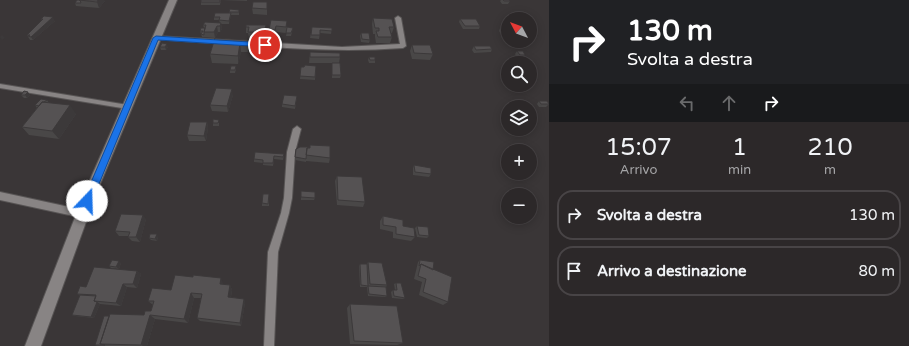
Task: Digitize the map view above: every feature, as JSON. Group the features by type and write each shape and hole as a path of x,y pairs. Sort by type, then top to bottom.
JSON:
{"street":[{"path":"33,346 92,189 173,0"}],"lane":[{"path":"156,38 296,47 377,49 403,46 398,18"},
{"path":"0,86 128,107"},
{"path":"270,346 273,252 288,198 291,152 297,129"},
{"path":"0,196 83,214"}],"building":[{"path":"77,0 80,0 81,3 75,3"},
{"path":"79,0 98,0 97,2"},
{"path":"201,0 220,0 220,2 201,2"},
{"path":"253,2 267,2 267,9 252,8"},
{"path":"230,9 239,10 239,12 229,12"},
{"path":"215,13 231,13 229,21 219,20 220,17 214,17"},
{"path":"44,16 53,17 31,37 28,36 30,35 27,35 43,19 41,19"},
{"path":"373,18 392,19 394,27 389,27 392,37 378,37 376,31 379,31 379,28 375,28"},
{"path":"460,19 476,19 480,26 465,26"},
{"path":"271,20 287,21 286,27 276,26 275,30 269,30"},
{"path":"205,22 221,23 220,26 217,26 214,32 204,32 206,25 203,25"},
{"path":"246,25 266,25 264,32 248,32 249,27 246,27"},
{"path":"287,27 293,28 291,33 286,33"},
{"path":"312,27 332,28 332,31 320,30 320,35 311,35"},
{"path":"201,28 205,28 204,35 201,34 203,31 200,31"},
{"path":"361,33 369,33 370,40 362,39"},
{"path":"215,38 248,40 248,43 240,43 238,56 210,54"},
{"path":"162,43 167,44 165,47 160,47"},
{"path":"412,45 430,45 433,54 414,53"},
{"path":"474,46 490,46 492,49 476,50"},
{"path":"517,51 523,51 525,55 520,55"},
{"path":"310,52 340,53 340,57 310,57"},
{"path":"369,57 375,57 375,60 370,60"},
{"path":"332,63 340,63 341,75 332,75"},
{"path":"305,65 316,66 315,77 300,76 301,67 304,67"},
{"path":"231,66 236,66 235,70 230,70"},
{"path":"216,88 232,89 227,106 210,105"},
{"path":"24,91 28,92 25,95 21,95"},
{"path":"284,95 297,96 295,106 282,104"},
{"path":"41,99 47,100 42,102 39,106 35,105"},
{"path":"539,101 547,101 549,104 541,104"},
{"path":"42,102 70,105 52,131 22,127"},
{"path":"213,119 219,120 218,123 213,123"},
{"path":"190,122 207,122 204,136 187,135"},
{"path":"310,145 330,146 330,158 306,155 307,148 310,148"},
{"path":"300,147 310,147 307,148 306,159 295,157 296,149"},
{"path":"255,152 284,154 283,157 274,156 273,163 263,163 263,160 254,159"},
{"path":"414,165 431,168 431,174 415,172"},
{"path":"337,176 362,177 365,202 338,200"},
{"path":"301,191 315,192 315,198 301,197"},
{"path":"263,194 269,194 268,204 262,203"},
{"path":"121,214 143,215 136,237 128,237 130,232 115,231"},
{"path":"383,216 403,220 403,226 414,228 415,237 396,234 396,227 383,225"},
{"path":"417,226 428,227 429,236 419,235"},
{"path":"150,234 157,234 155,239 149,238"},
{"path":"112,260 119,261 116,267 109,266"},
{"path":"420,260 434,262 433,270 421,264 419,266"},
{"path":"368,262 382,263 387,285 370,284"},
{"path":"360,264 367,264 368,286 361,285"},
{"path":"421,264 452,277 448,302 423,292 426,279 418,276"},
{"path":"94,267 137,271 133,284 123,284 116,303 94,301 96,295 77,294 80,286 86,287"},
{"path":"175,275 221,278 220,284 230,285 228,297 244,299 240,323 197,318 202,294 191,293 184,319 150,315 141,345 100,344 110,314 144,315 145,311 151,311 154,301 148,301 152,288 171,290"},
{"path":"396,283 401,283 405,298 394,296 393,290 397,290"},
{"path":"368,286 386,287 387,296 369,294"},
{"path":"80,295 96,296 94,301 97,302 91,317 72,315"},
{"path":"350,304 397,306 403,343 354,341"},
{"path":"104,316 109,316 100,344 105,345 95,345"}],"route":[{"path":"87,201 156,38 265,45"}]}
